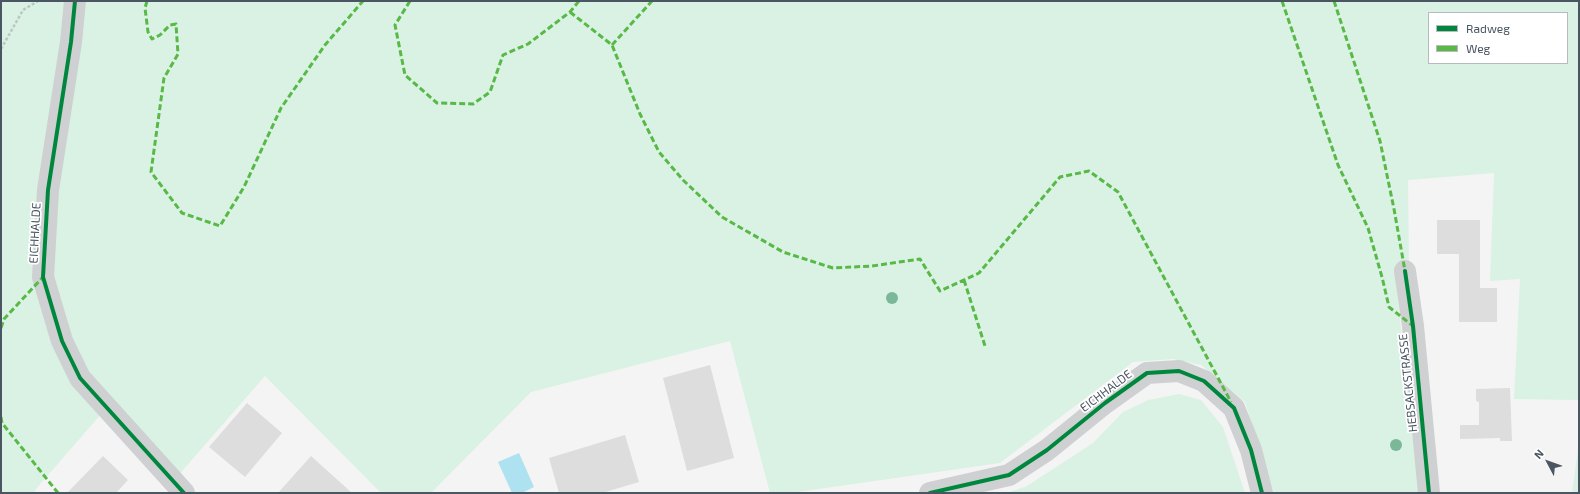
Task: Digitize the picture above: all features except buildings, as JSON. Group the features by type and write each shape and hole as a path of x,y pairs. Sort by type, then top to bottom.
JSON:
{"street":[{"name":"EICHHALDE","path":"75,1 71,42 48,190 43,277 62,341 80,378 184,493"},
{"name":"HEBSACKSTRASSE","path":"1405,271 1429,493"},
{"name":"EICHHALDE","path":"930,493 1009,476 1047,450 1105,403 1147,373 1179,371 1204,381 1234,408 1251,450 1262,493"}],"path":[{"path":"1,49 23,10 38,1"}],"green space":[{"path":"1,1 1579,1 1579,400 1514,399 1520,279 1490,281 1494,173 1408,180 1409,270 1395,273 1419,493 1274,493 1245,402 1201,365 1173,359 1133,362 1000,463 791,493 770,493 730,341 531,392 431,493 381,493 265,376 176,478 109,405 35,490 36,493 1,493"},
{"path":"1179,394 1201,400 1223,427 1245,493 1007,493 1027,486 1093,443 1123,412 1148,400"},
{"path":"1579,443 1579,493 1572,493"}],"water":[{"path":"519,453 534,487 522,493 512,493 498,462"}],"marked path":[{"path":"147,1 145,8 148,32 152,39 160,35 170,25 176,24 178,54 164,78 151,172 182,213 220,226 244,187 281,108 325,45 363,1"},
{"path":"410,1 395,25 405,75 437,103 473,104 490,92 503,55 528,44 570,12 579,1"},
{"path":"612,45 652,1"},
{"path":"1282,1 1338,165 1368,228 1389,307 1413,326"},
{"path":"1334,1 1380,141 1405,271"},
{"path":"570,12 612,45 640,114 659,152 683,180 722,217 783,252 833,268 872,266 920,259 940,291 979,273 1060,177 1089,171 1118,192 1231,402"},
{"path":"1,328 4,319 43,277"},
{"path":"964,280 985,346"},
{"path":"1,417 2,423 58,493"}],"cycle path":[{"path":"75,1 71,42 48,190 43,277 62,341 80,378 184,493"},
{"path":"1405,271 1413,326 1429,493"},
{"path":"930,493 1009,475 1047,450 1105,403 1147,373 1179,371 1204,381 1234,408 1251,450 1262,493"}]}
